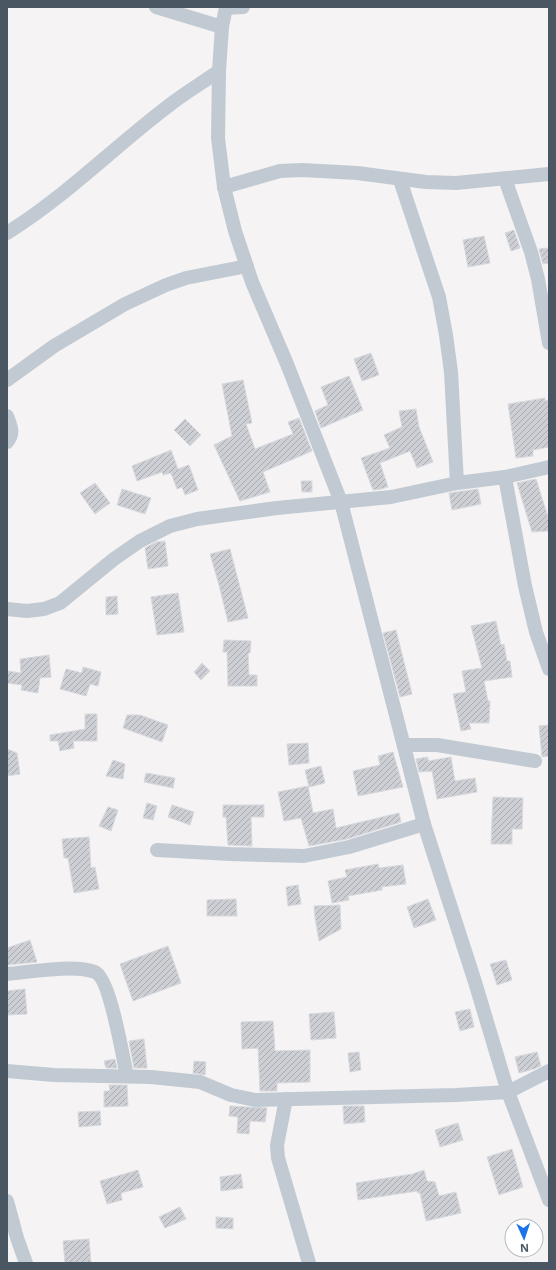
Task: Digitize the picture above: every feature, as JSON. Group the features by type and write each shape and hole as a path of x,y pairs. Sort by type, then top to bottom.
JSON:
{"street":[{"path":"156,7 222,27"},
{"path":"243,7 226,7 222,27 219,71 218,138 224,187 235,231 252,282 287,364 341,502 424,824 475,982 508,1092 549,1200"},
{"path":"7,233 57,198 167,107 219,71"},
{"path":"224,187 280,171 302,170 356,173 400,180 456,183 549,174"},
{"path":"505,179 538,279 549,343"},
{"path":"400,180 439,297 451,372 457,483"},
{"path":"7,380 54,346 125,304 166,285 186,278 247,266"},
{"path":"7,416 12,430 7,442"},
{"path":"7,609 27,611 44,609 60,603 140,540 170,526 197,519 249,511 391,497 457,483 505,477 549,467"},
{"path":"505,477 525,586 536,632 549,669"},
{"path":"404,745 437,745 535,761"},
{"path":"157,850 304,856 349,847 424,824"},
{"path":"7,974 63,969 84,970 97,973 103,980 109,995 127,1076"},
{"path":"7,1071 54,1075 127,1076 200,1082 231,1095 256,1100 286,1100 508,1092 549,1071"},
{"path":"286,1100 277,1146 278,1158 309,1263"},
{"path":"7,1201 17,1238 26,1263"}],"building":[{"path":"514,230 520,248 511,251 505,233"},
{"path":"484,236 490,263 468,267 463,240"},
{"path":"549,248 549,263 543,264 539,249"},
{"path":"371,353 379,375 362,381 354,359"},
{"path":"349,376 363,410 321,428 315,411 328,405 321,387"},
{"path":"243,380 252,423 246,424 255,449 293,434 288,422 299,418 312,451 263,472 270,492 240,501 214,445 232,436 222,384"},
{"path":"545,398 545,401 549,400 549,447 533,450 533,456 516,458 508,404"},
{"path":"416,409 419,427 433,462 417,468 410,451 380,463 388,487 373,490 361,458 390,448 384,435 402,427 399,411"},
{"path":"185,419 201,435 190,446 174,430"},
{"path":"171,450 178,469 189,465 198,490 185,495 182,487 177,489 171,473 163,475 162,472 137,481 132,466"},
{"path":"536,479 549,520 549,531 532,532 517,483"},
{"path":"301,481 312,481 312,492 302,492"},
{"path":"95,483 110,503 95,514 80,493"},
{"path":"122,489 151,498 145,514 117,505"},
{"path":"478,489 481,504 452,510 449,493"},
{"path":"165,541 168,566 148,569 145,548 156,542"},
{"path":"230,549 248,618 228,622 210,554"},
{"path":"178,593 184,632 157,635 151,597"},
{"path":"117,596 118,614 106,615 106,597"},
{"path":"496,621 501,645 504,644 507,661 510,661 512,677 484,681 488,701 490,701 489,723 469,723 471,729 461,731 453,694 466,692 462,671 482,668 471,626"},
{"path":"396,630 412,694 400,697 383,633"},
{"path":"224,640 251,641 250,653 248,653 249,675 257,675 257,686 228,686 227,652 223,652"},
{"path":"49,655 51,677 40,678 38,693 21,690 22,685 7,683 8,671 21,673 20,659"},
{"path":"202,663 210,671 201,680 194,672"},
{"path":"83,667 101,672 98,686 90,684 86,696 60,689 66,669 82,673"},
{"path":"85,714 97,714 97,741 73,741 74,748 60,751 58,741 50,741 50,735 85,729"},
{"path":"127,715 140,715 168,725 162,742 123,728"},
{"path":"549,725 549,756 542,757 539,726"},
{"path":"308,743 309,763 289,765 287,744"},
{"path":"7,749 17,753 20,774 7,776"},
{"path":"393,752 403,787 358,796 353,771 380,765 378,756"},
{"path":"428,757 428,761 451,757 455,781 475,778 477,792 437,799 432,771 419,772 416,759"},
{"path":"113,760 125,764 123,779 106,776"},
{"path":"321,766 325,783 309,787 305,770"},
{"path":"146,773 175,778 173,788 144,782"},
{"path":"308,786 313,813 333,809 336,828 399,813 401,822 347,839 309,846 301,818 284,821 278,792"},
{"path":"493,797 523,798 522,829 512,829 512,844 491,844"},
{"path":"147,803 157,806 153,820 143,818"},
{"path":"172,805 194,812 190,825 168,817"},
{"path":"223,805 264,805 264,817 251,817 252,846 228,845 226,817 223,817"},
{"path":"108,807 118,810 111,831 99,826"},
{"path":"89,837 91,868 95,867 99,889 74,893 68,858 64,858 62,839"},
{"path":"378,864 379,868 403,865 406,884 382,887 382,890 348,896 349,900 332,903 328,881 347,877 345,870"},
{"path":"298,885 301,904 288,906 286,887"},
{"path":"236,899 237,916 207,916 207,900"},
{"path":"428,899 436,920 414,928 407,907"},
{"path":"340,905 341,929 319,941 314,906"},
{"path":"30,940 37,962 7,965 7,948"},
{"path":"168,946 181,983 133,1001 120,964"},
{"path":"506,960 512,980 497,985 490,964"},
{"path":"25,989 27,1014 7,1015 7,991"},
{"path":"470,1009 474,1027 460,1031 455,1012"},
{"path":"334,1012 336,1038 311,1040 309,1014"},
{"path":"273,1021 275,1051 310,1050 310,1082 277,1083 277,1091 260,1091 258,1048 242,1049 241,1022"},
{"path":"144,1039 147,1068 134,1068 129,1041"},
{"path":"359,1052 361,1070 350,1072 348,1053"},
{"path":"537,1052 541,1066 519,1073 515,1057"},
{"path":"115,1059 117,1068 106,1068 104,1061"},
{"path":"194,1061 206,1062 205,1075 193,1073"},
{"path":"109,1085 127,1085 128,1106 104,1107 104,1091 110,1091"},
{"path":"230,1106 267,1108 265,1122 250,1121 249,1134 237,1133 238,1117 229,1116"},
{"path":"343,1106 364,1106 365,1122 344,1124"},
{"path":"100,1111 101,1125 79,1127 78,1112"},
{"path":"458,1123 463,1140 440,1147 435,1130"},
{"path":"512,1149 523,1187 499,1195 487,1157"},
{"path":"138,1170 143,1187 121,1193 122,1200 107,1204 100,1181"},
{"path":"424,1170 427,1181 435,1182 439,1196 456,1192 461,1213 426,1221 420,1193 417,1191 358,1200 356,1183 412,1174"},
{"path":"241,1174 243,1188 221,1191 220,1177"},
{"path":"180,1207 186,1219 165,1228 159,1217"},
{"path":"216,1217 233,1218 233,1229 216,1228"},
{"path":"89,1239 91,1263 65,1263 63,1241"}]}
